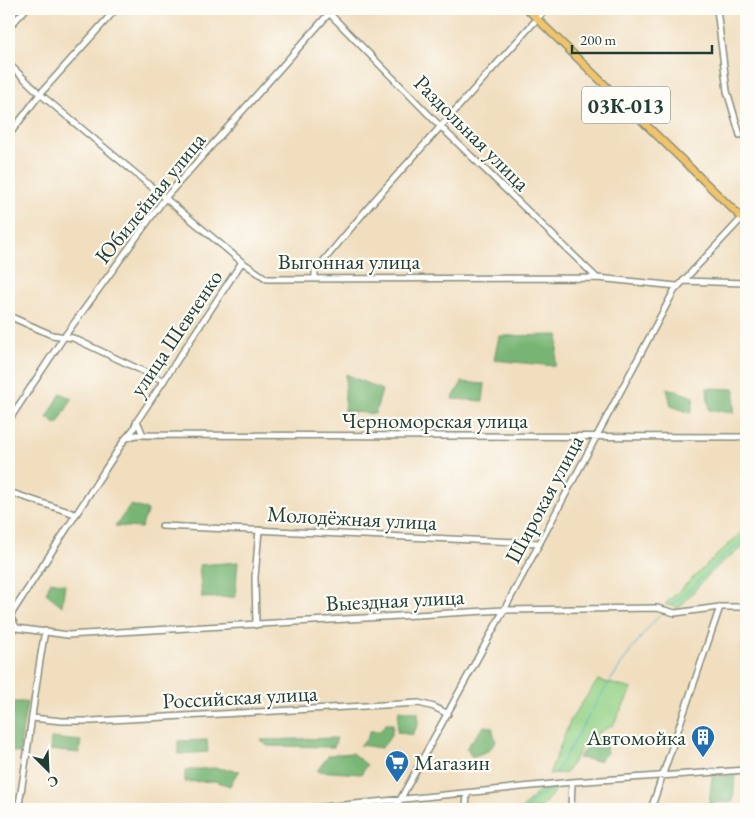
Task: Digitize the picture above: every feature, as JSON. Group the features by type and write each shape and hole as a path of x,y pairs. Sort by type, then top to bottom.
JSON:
{"main road":[{"name":"03К-013","path":"527,9 744,220"}],"street":[{"path":"9,26 26,9"},
{"path":"9,135 40,94 116,9"},
{"path":"315,279 315,271 372,203 546,9"},
{"path":"718,9 727,91 740,135"},
{"name":"Раздольная улица","path":"329,10 442,127 598,278"},
{"name":"Юбилейная улица","path":"9,420 64,337 165,198 329,10"},
{"name":"Выгонная улица","path":"9,64 40,94 242,262 267,279 598,278 678,286"},
{"name":"Широкая улица","path":"395,809 678,286 744,220"},
{"name":"улица Шевченко","path":"16,627 9,617 242,262"},
{"path":"683,281 746,283"},
{"path":"9,316 52,335 73,338 164,381"},
{"name":"улица Шевченко","path":"136,422 143,434"},
{"name":"Черноморская улица","path":"125,439 143,434 595,437 746,436"},
{"path":"9,492 75,514"},
{"name":"Молодёжная улица","path":"162,526 540,543"},
{"path":"256,624 255,577 259,530"},
{"path":"651,809 720,607"},
{"name":"Выездная улица","path":"9,627 84,634 504,610 657,608 675,613 720,607 746,607"},
{"path":"18,809 45,631"},
{"name":"Российская улица","path":"32,718 62,721 150,718 419,703 434,707 448,714"},
{"path":"305,809 572,782 746,770"},
{"path":"571,809 572,782"},
{"path":"466,809 467,793"}],"green space":[{"path":"559,335 555,366 494,360 499,336"},
{"path":"346,374 382,390 375,414 344,411"},
{"path":"462,382 485,384 483,401 452,399"},
{"path":"667,388 694,397 691,413 671,406"},
{"path":"707,388 735,389 734,413 709,410"},
{"path":"61,393 72,399 57,425 47,418"},
{"path":"131,505 148,510 141,528 115,526"},
{"path":"746,528 746,546 718,566 679,608 665,604"},
{"path":"238,562 235,597 202,598 199,565"},
{"path":"51,581 65,584 62,606 46,593"},
{"path":"598,680 632,689 613,725 587,739 566,773 549,774 571,719"},
{"path":"9,702 27,702 19,753 9,751"},
{"path":"399,710 418,712 418,725 412,735 397,732"},
{"path":"386,724 393,724 392,731 388,740 381,748 360,745 367,739 370,731 380,731"},
{"path":"484,726 492,727 496,742 488,751 472,757 466,748"},
{"path":"595,736 604,737 607,753 599,761 578,758"},
{"path":"51,738 81,741 79,753 50,750"},
{"path":"337,738 334,747 267,746 261,740"},
{"path":"207,740 208,752 178,754 178,741"},
{"path":"352,753 367,765 361,774 317,771 329,755"},
{"path":"214,768 240,771 230,786 215,781 185,782 185,770"},
{"path":"735,775 733,802 709,803 712,777"},
{"path":"557,788 540,809 522,809 538,791"}],"waterway":[{"path":"669,606 689,591 725,555 746,540"},
{"path":"556,772 618,669 646,630 662,612"},
{"path":"526,809 536,798 553,788"}],"place":[{"name":"Автомойка","path":"703,758"},
{"name":"Магазин","path":"397,783"}]}
